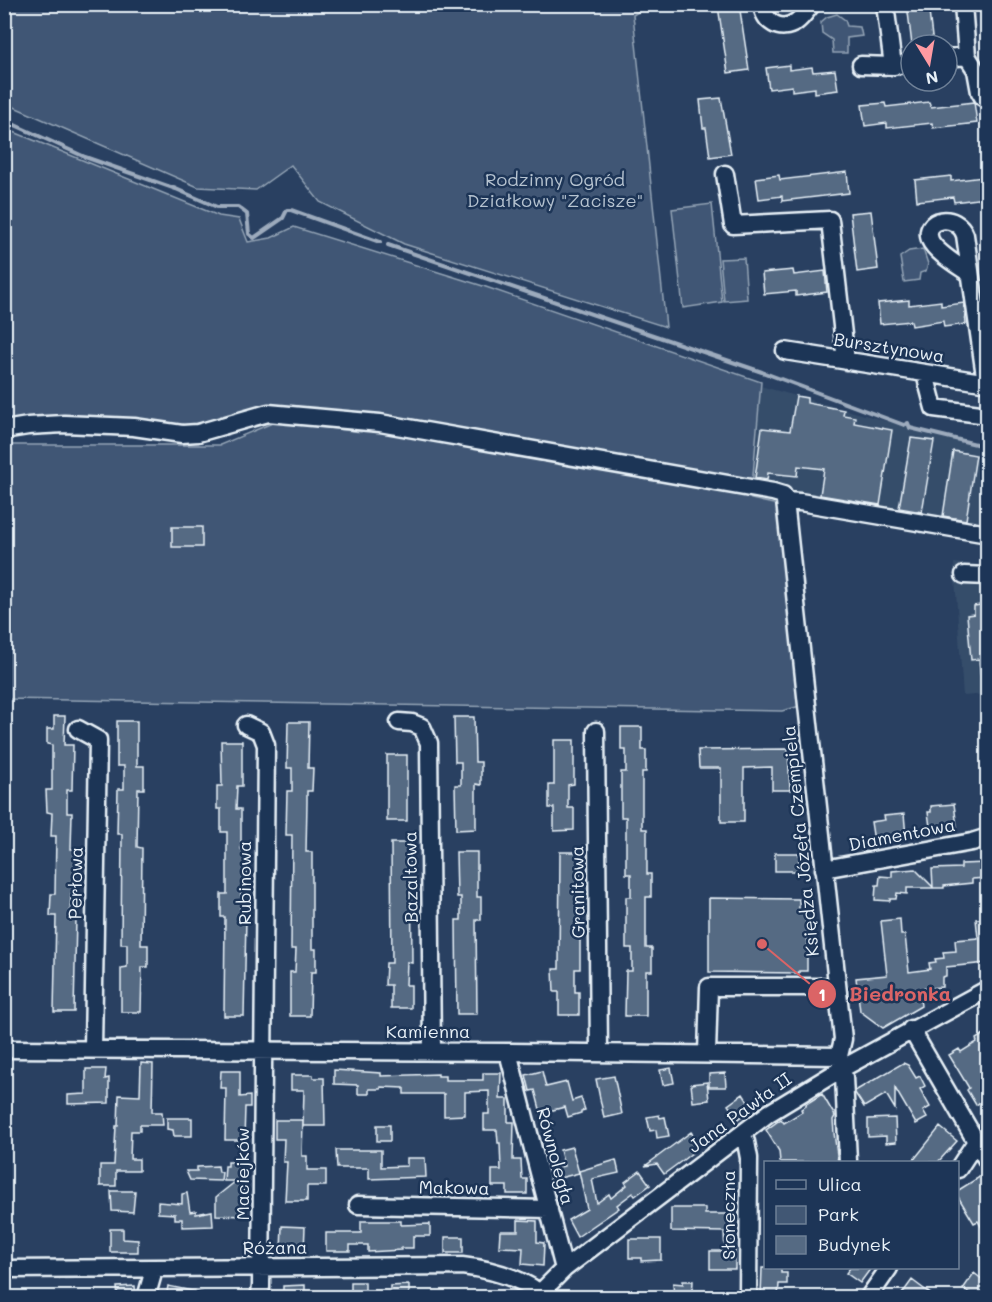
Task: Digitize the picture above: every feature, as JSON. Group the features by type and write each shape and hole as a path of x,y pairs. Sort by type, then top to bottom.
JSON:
{"street":[{"path":"762,4 768,19 778,27 788,26 795,22 812,4"},
{"path":"885,4 893,66"},
{"path":"963,4 967,56 976,70 980,92 983,97 987,96"},
{"path":"959,57 967,56"},
{"path":"861,65 899,65"},
{"path":"725,174 733,225 830,220 846,361"},
{"path":"970,274 987,383"},
{"name":"Bursztynowa","path":"785,351 987,383"},
{"path":"925,374 934,408 987,415"},
{"path":"4,430 64,424 134,427 198,434 268,413 380,423 773,492 783,495 785,501 987,534"},
{"name":"Księdza Józefa Czempiela","path":"785,501 843,1038 841,1062 848,1161"},
{"path":"964,575 987,576"},
{"name":"Bazaltowa","path":"399,722 422,727 429,742 432,1052"},
{"name":"Rubinowa","path":"246,725 261,732 266,745 263,1051"},
{"name":"Perłowa","path":"78,729 98,740 93,1049"},
{"name":"Granitowa","path":"596,731 599,1053"},
{"name":"Diamentowa","path":"824,869 972,842 987,837"},
{"path":"707,1054 709,987 837,985"},
{"name":"Jana Pawła II","path":"538,1295 564,1269 740,1135 841,1062 987,989"},
{"path":"911,1029 987,1162"},
{"name":"Kamienna","path":"4,1049 707,1054 841,1062"},
{"name":"Maciejków","path":"259,1298 263,1051"},
{"name":"Równoległa","path":"510,1052 510,1060 564,1269"},
{"name":"Słoneczna","path":"740,1135 746,1142 749,1158 748,1297"},
{"path":"959,1166 975,1143"},
{"name":"Makowa","path":"358,1205 549,1209"},
{"name":"Różana","path":"4,1269 462,1266 477,1268 526,1283 538,1295"},
{"path":"146,1298 152,1269"},
{"path":"868,1298 888,1269"}],"shaded area":[{"path":"760,386 987,449 987,539 782,509 751,500"},
{"path":"954,563 987,567 987,694 963,696"}],"green space":[{"name":"Rodzinny Ogród Działkowy \"Zacisze\"","path":"4,5 650,5 633,15 666,327 404,244 320,202 291,165 256,190 198,187 5,103"},
{"path":"837,14 845,20 847,26 860,27 862,36 847,38 847,53 833,53 832,40 822,33 821,22"},
{"path":"4,128 219,216 239,219 248,242 271,238 294,227 483,286 761,382 751,499 778,505 800,706 782,711 5,699 5,445 220,445 278,422 361,432 363,424 293,414 234,414 209,426 5,424"},
{"path":"712,204 722,302 683,308 672,209"},
{"path":"923,249 928,264 926,271 920,273 919,280 904,282 900,257 909,251"},
{"path":"744,258 747,299 724,301 720,259"}],"building":[{"path":"739,4 749,70 728,73 718,6"},
{"path":"907,4 928,4 932,33 911,33"},
{"path":"789,65 789,70 812,67 813,72 835,70 838,90 815,93 815,88 792,91 792,86 769,89 766,68"},
{"path":"721,98 731,154 710,157 706,128 703,128 700,100"},
{"path":"929,102 931,107 974,102 977,123 933,128 932,123 887,128 887,123 865,126 862,105 885,103 886,107"},
{"path":"847,172 849,193 782,201 782,196 759,199 756,178 779,175 780,180"},
{"path":"951,176 951,181 983,177 985,198 954,202 953,197 917,201 915,180"},
{"path":"871,211 878,269 857,272 850,213"},
{"path":"793,270 794,275 825,271 827,292 796,296 796,291 764,294 762,273"},
{"path":"909,300 909,305 941,301 941,306 964,303 966,324 944,327 943,321 912,326 911,321 880,324 878,303"},
{"path":"796,396 807,398 807,403 844,410 843,415 855,417 854,423 892,430 880,505 820,495 824,469 798,466 797,476 768,473 767,480 755,478 762,428 790,431"},
{"path":"911,438 934,441 922,512 899,508"},
{"path":"953,451 976,455 966,520 943,516"},
{"path":"172,527 202,527 202,547 172,547"},
{"path":"987,604 987,679 981,679 979,659 971,660 967,615 974,614 974,606"},
{"path":"54,716 65,716 64,745 73,745 72,790 67,790 67,813 72,813 71,849 76,849 76,894 71,894 70,917 76,917 74,1012 54,1012 56,916 50,916 51,894 55,894 56,836 51,836 52,813 47,812 46,790 52,790 52,745 47,744 47,729 54,729"},
{"path":"454,717 474,717 475,762 481,762 481,785 476,784 476,829 456,830 455,785 461,785 461,762 455,762"},
{"path":"117,721 137,721 137,766 144,766 144,789 138,789 137,847 142,848 141,945 148,945 148,967 142,967 141,1012 121,1012 121,968 127,967 127,944 121,944 122,834 117,834 118,789 124,789 124,766 117,766"},
{"path":"288,722 309,722 308,768 313,768 312,791 307,791 306,852 312,852 312,949 316,949 316,972 311,972 310,1016 290,1016 290,972 295,972 296,949 291,949 292,835 286,835 287,791 292,791 292,768 287,768"},
{"path":"621,727 642,727 642,750 646,750 646,772 642,772 642,829 647,829 647,874 651,874 651,897 646,897 646,948 652,948 652,971 646,971 646,1016 625,1016 626,971 632,971 632,948 626,948 626,897 631,897 631,874 626,874 626,817 621,817 621,772 626,772 626,750 621,750"},
{"path":"554,740 574,740 574,784 568,785 568,808 574,808 574,830 554,831 554,808 549,808 549,785 554,785"},
{"path":"221,741 242,741 242,786 237,786 236,809 241,809 241,849 247,850 247,894 241,894 240,917 246,917 244,1016 224,1016 225,917 221,917 221,894 227,894 227,832 221,832 221,809 217,809 217,786 222,786"},
{"path":"788,749 790,790 772,790 772,767 744,768 744,822 721,822 721,768 699,768 698,750"},
{"path":"387,755 407,755 407,821 387,821"},
{"path":"954,804 957,827 934,830 930,827 928,812 931,812 931,806"},
{"path":"904,814 906,836 874,841 871,822 885,820 884,816"},
{"path":"391,843 411,843 412,963 407,962 406,985 411,985 411,1008 391,1008 391,985 385,985 386,963 392,963"},
{"path":"456,852 477,852 477,897 481,897 481,920 476,920 477,1014 457,1014 456,920 461,920 461,897 457,897"},
{"path":"560,852 580,852 580,969 575,969 575,992 579,992 579,1015 559,1015 559,992 554,992 553,969 559,969"},
{"path":"775,853 799,853 799,871 775,871"},
{"path":"987,863 987,878 972,879 972,883 944,886 944,888 907,888 907,894 897,893 896,899 875,900 876,885 879,885 880,876 892,877 892,871 915,869 933,887 932,869 961,868 961,864"},
{"path":"709,898 799,899 799,912 805,912 809,956 807,956 807,971 799,971 799,973 709,972"},
{"path":"987,918 987,963 946,967 946,976 942,977 942,987 919,989 921,1006 883,1028 860,1011 856,978 887,975 881,921 900,919 901,935 905,935 909,972 930,969 929,963 936,962 935,959 944,958 943,952 956,951 955,940 978,938 976,919"},
{"path":"987,1032 987,1098 976,1105 967,1090 969,1088 949,1055 959,1049 961,1052 977,1042 976,1039"},
{"path":"141,1063 153,1064 152,1112 162,1112 163,1125 140,1125 140,1131 131,1131 130,1159 139,1159 139,1171 116,1171 116,1186 100,1186 100,1165 114,1165 119,1095 140,1096"},
{"path":"903,1063 908,1065 916,1078 920,1076 925,1086 920,1089 930,1107 923,1111 927,1118 916,1124 895,1088 895,1109 886,1094 864,1107 855,1093"},
{"path":"671,1068 674,1083 663,1085 660,1070"},
{"path":"86,1069 106,1069 105,1079 109,1078 109,1103 68,1104 68,1095 86,1094"},
{"path":"334,1070 381,1073 381,1076 438,1074 438,1076 445,1076 445,1080 483,1080 483,1073 501,1073 500,1099 508,1099 508,1122 514,1122 513,1160 521,1160 522,1179 527,1179 527,1194 507,1194 507,1186 492,1186 492,1170 501,1170 497,1130 484,1130 484,1114 489,1114 489,1091 465,1092 465,1115 444,1116 444,1094 404,1094 404,1088 381,1087 381,1089 369,1089 369,1094 358,1094 358,1085 334,1084"},
{"path":"221,1071 240,1071 240,1097 250,1096 250,1107 245,1107 244,1140 225,1140 226,1088 220,1088"},
{"path":"542,1071 546,1087 567,1082 572,1101 581,1098 585,1110 568,1117 565,1107 541,1113 535,1090 530,1091 526,1075"},
{"path":"725,1073 726,1087 709,1087 709,1074"},
{"path":"291,1075 313,1075 313,1078 324,1078 325,1126 303,1126 304,1090 291,1090"},
{"path":"614,1076 622,1114 604,1118 596,1079"},
{"path":"707,1082 709,1100 693,1102 691,1084"},
{"path":"743,1094 752,1108 738,1119 728,1105"},
{"path":"822,1094 835,1116 833,1120 838,1161 780,1161 779,1151 766,1130 781,1119 784,1123 802,1112 801,1109"},
{"path":"659,1115 660,1118 665,1117 669,1136 657,1138 656,1130 650,1131 647,1117"},
{"path":"167,1118 192,1118 192,1136 174,1136 173,1130 167,1129"},
{"path":"895,1118 896,1142 886,1143 886,1136 868,1137 868,1119"},
{"path":"275,1120 303,1120 302,1156 307,1156 307,1170 326,1170 326,1186 307,1186 307,1201 285,1201 287,1162 283,1162 284,1139 275,1139"},
{"path":"377,1125 390,1125 390,1141 377,1141"},
{"path":"940,1127 957,1141 939,1161 913,1161"},
{"path":"691,1132 699,1143 695,1146 697,1149 683,1160 664,1174 657,1164 645,1166"},
{"path":"572,1147 579,1173 552,1180 549,1170 564,1166 560,1150"},
{"path":"336,1150 381,1150 381,1167 407,1166 407,1158 425,1158 426,1177 369,1179 369,1168 337,1168"},
{"path":"616,1160 619,1173 592,1179 597,1203 609,1194 611,1198 627,1185 625,1182 640,1171 650,1185 635,1196 633,1193 617,1205 619,1208 577,1237 568,1220 587,1209 579,1171"},
{"path":"228,1162 247,1162 246,1181 243,1181 244,1216 216,1215 216,1197 236,1181 224,1181 225,1166 228,1166"},
{"path":"218,1166 219,1172 222,1172 221,1181 190,1180 186,1171 197,1171 197,1167"},
{"path":"981,1176 987,1186 987,1237 978,1221 974,1223 959,1198 959,1190"},
{"path":"111,1191 135,1191 133,1212 112,1211"},
{"path":"187,1193 190,1212 196,1211 196,1214 212,1211 213,1226 182,1227 182,1219 175,1219 175,1214 158,1213 158,1202 182,1204 182,1194"},
{"path":"671,1208 705,1208 705,1214 734,1214 735,1269 710,1269 710,1251 725,1251 724,1232 671,1231"},
{"path":"518,1220 537,1221 537,1242 544,1243 543,1266 522,1264 523,1248 499,1247 500,1231 518,1231"},
{"path":"361,1221 401,1221 401,1225 430,1224 430,1236 413,1236 413,1248 401,1248 401,1250 368,1252 368,1245 350,1245 350,1251 326,1251 326,1233 361,1233"},
{"path":"282,1226 305,1227 304,1251 281,1250"},
{"path":"110,1229 123,1229 123,1239 138,1240 138,1252 110,1252"},
{"path":"445,1237 463,1237 463,1253 445,1253"},
{"path":"629,1239 661,1239 661,1260 641,1261 641,1258 629,1258"},
{"path":"762,1268 781,1269 781,1273 787,1273 787,1284 779,1284 778,1297 761,1296"},
{"path":"849,1269 870,1269 860,1283 846,1273"},
{"path":"974,1273 987,1283 985,1298 977,1298 963,1289"},
{"path":"912,1280 936,1298 899,1298"},
{"path":"683,1281 693,1281 692,1298 674,1298 673,1283 683,1284"},
{"path":"351,1282 365,1282 365,1298 351,1298"},
{"path":"305,1285 305,1298 286,1298 286,1295 283,1295 283,1286"},
{"path":"409,1285 409,1298 390,1298 390,1286"},
{"path":"135,1286 136,1298 118,1298 117,1287"},
{"path":"168,1286 202,1293 201,1298 166,1298"}],"waterway":[{"path":"4,120 85,157 176,189 217,207 238,207 247,214 249,234 254,238 283,218 287,210 291,210 380,242"},
{"path":"388,245 762,372 904,425 908,423 910,428 988,447"}],"place":[{"name":"Biedronka","path":"762,944"}]}
